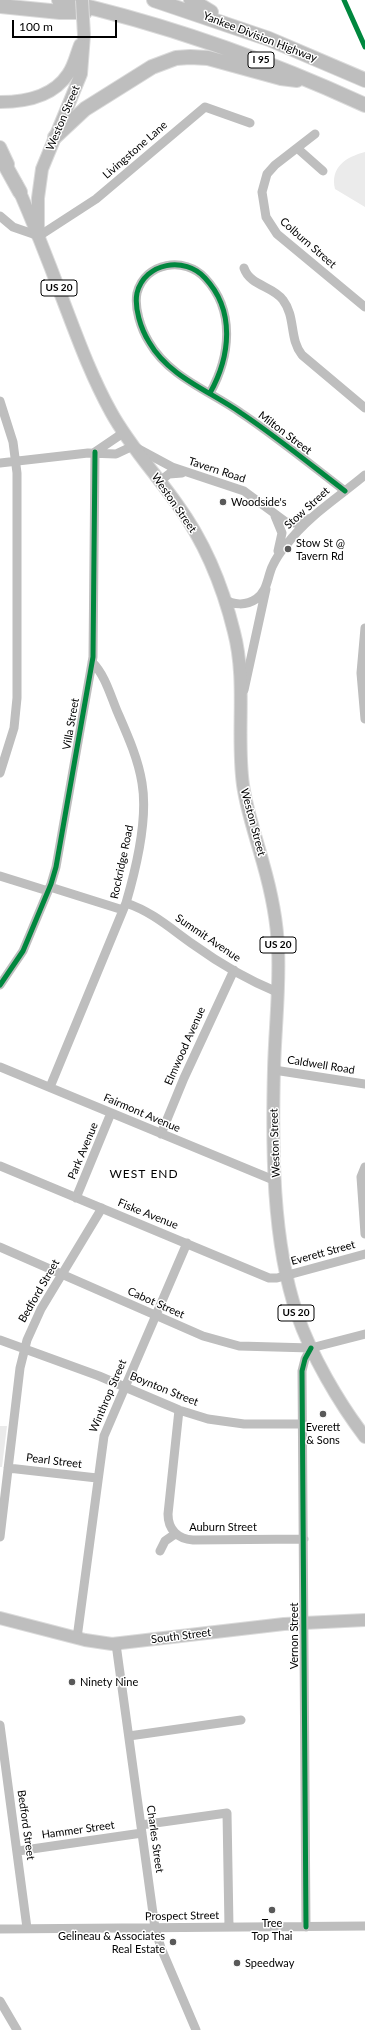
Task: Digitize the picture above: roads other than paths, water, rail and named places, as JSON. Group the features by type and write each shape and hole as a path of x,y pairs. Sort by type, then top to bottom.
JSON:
{"highway":[{"name":"Yankee Division Highway","path":"59,0 111,12 203,39 318,83 365,105"},
{"name":"Yankee Division Highway","path":"154,0 232,25 294,48 365,80"},
{"path":"191,0 232,25"},
{"path":"0,6 60,12 111,12"},
{"path":"55,137 85,110 152,67 176,58 190,56 208,58 281,78 318,83"},
{"path":"0,156 20,192"}],"main road":[{"name":"Weston Street","path":"39,236 39,184 44,162 81,74 84,35 82,0"},
{"path":"0,102 33,99 43,96 58,86 71,70 84,35"},
{"name":"Weston Street","path":"0,147 39,236 94,379 123,433 160,481 194,530 224,598 238,652 241,713 241,760 244,792 267,877 275,914 278,954 274,1070 276,1181 280,1228 287,1276 296,1314 311,1348 348,1412 365,1437"},
{"name":"South Street","path":"0,1618 78,1638 116,1644 304,1622 365,1620"}],"street":[{"name":"Livingstone Lane","path":"39,236 96,199 205,106 250,123"},
{"name":"Colburn Street","path":"315,134 275,164 265,178 262,197 268,222 281,237 365,307"},
{"path":"297,148 323,171"},
{"path":"0,216 13,228 39,236"},
{"name":"Milton Street","path":"210,393 222,366 226,350 226,328 220,302 209,283 192,268 178,265 158,268 146,277 140,287 137,297 138,313 145,336 152,347 171,369 248,418 345,491"},
{"path":"244,268 249,278 275,292 285,302 291,317 295,343 302,355 365,408"},
{"path":"0,401 11,436 16,460 17,698 12,735 0,773"},
{"path":"94,452 123,433"},
{"path":"0,463 94,452 116,454 133,446"},
{"name":"Tavern Road","path":"133,446 162,463 244,491 261,502 275,516 286,522 292,523 311,518"},
{"name":"Villa Street","path":"0,985 23,951 49,889 56,867 92,662 94,452"},
{"path":"160,481 172,474 192,474"},
{"name":"Stow Street","path":"224,598 239,604 252,602 262,593 272,566 289,541 311,518 345,491 363,480"},
{"path":"272,566 282,536 281,529 275,516"},
{"path":"241,713 268,580"},
{"path":"365,628 361,673 365,719"},
{"name":"Rockridge Road","path":"50,1088 125,907 142,825 144,806 143,788 137,761 103,676 92,662"},
{"name":"Summit Avenue","path":"0,876 154,915 195,946 234,970 277,992"},
{"name":"Elmwood Avenue","path":"161,1134 184,1078 234,970"},
{"name":"Fairmont Avenue","path":"0,1067 276,1181"},
{"name":"Caldwell Road","path":"274,1070 330,1077 365,1084"},
{"name":"Park Avenue","path":"76,1198 112,1113"},
{"name":"Fiske Avenue","path":"0,1166 269,1278 287,1276"},
{"path":"365,1168 361,1175 361,1182 365,1234"},
{"name":"Bedford Street","path":"0,1537 24,1349 35,1319 102,1208"},
{"name":"Winthrop Street","path":"78,1638 97,1478 104,1436 187,1243"},
{"name":"Cabot Street","path":"0,1248 156,1316 208,1338 229,1345 256,1348 311,1348 365,1334"},
{"name":"Everett Street","path":"287,1276 365,1254"},
{"name":"Boynton Street","path":"0,1340 125,1386 179,1410 208,1419 257,1425 303,1424"},
{"name":"Vernon Street","path":"306,1926 303,1368 311,1348"},
{"name":"Auburn Street","path":"179,1410 168,1514 169,1524 175,1534 183,1539 192,1540 304,1539"},
{"name":"Pearl Street","path":"8,1468 97,1478"},
{"path":"160,1551 165,1542 175,1534"},
{"name":"Charles Street","path":"116,1644 156,1928 161,1948 196,2030"},
{"path":"129,1736 241,1720"},
{"name":"Bedford Street","path":"0,1725 2,1762 18,1851 27,1928"},
{"name":"Hammer Street","path":"18,1851 227,1813 229,1927"},
{"name":"Prospect Street","path":"0,1929 365,1926"},
{"path":"0,2001 17,2030"}],"place":[{"name":"Woodside's","path":"223,502"},
{"name":"Stow St @ Tavern Rd","path":"288,549"},
{"name":"Everett & Sons","path":"323,1414"},
{"name":"Ninety Nine","path":"72,1682"},
{"name":"Tree Top Thai","path":"272,1910"},
{"name":"Gelineau & Associates Real Estate","path":"173,1942"},
{"name":"Speedway","path":"237,1963"}],"district":[{"name":"WEST END","path":"144,1174"}]}
